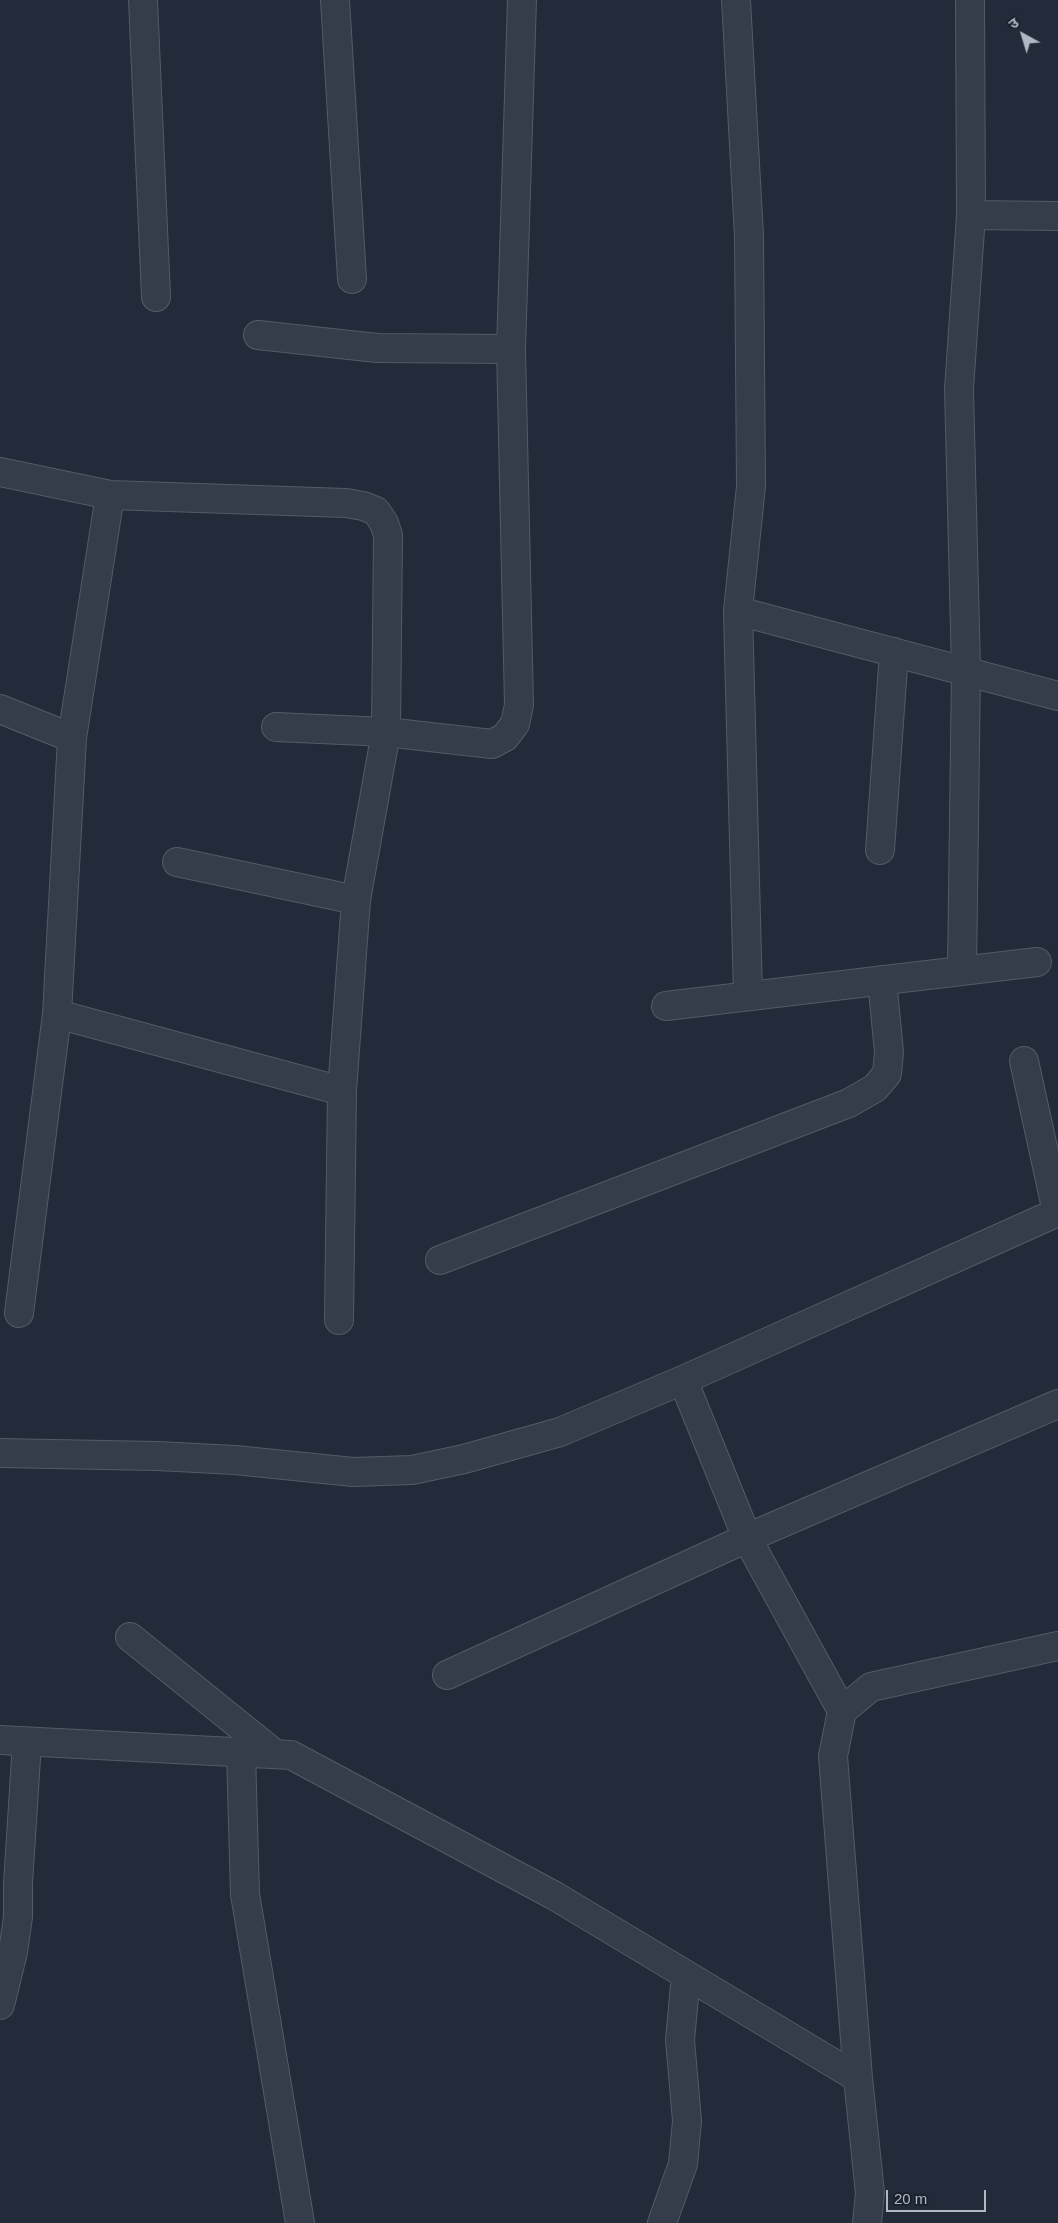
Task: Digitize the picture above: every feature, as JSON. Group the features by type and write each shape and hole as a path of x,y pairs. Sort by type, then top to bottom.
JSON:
{"street":[{"path":"143,0 156,297"},
{"path":"335,0 352,279"},
{"path":"276,727 386,732 492,744 505,737 515,724 519,705 511,349 522,0"},
{"path":"736,0 749,236 751,486 738,611 748,996"},
{"path":"962,971 966,670 959,389 971,215 970,0"},
{"path":"971,215 1058,216"},
{"path":"258,335 377,348 511,349"},
{"path":"0,472 110,495 346,503 363,506 376,512 384,523 388,535 386,732 356,900 342,1091 339,1320"},
{"path":"18,1313 57,1014 72,738 110,495"},
{"path":"738,611 966,670 1058,696"},
{"path":"880,850 894,652"},
{"path":"0,708 72,738"},
{"path":"177,862 356,900"},
{"path":"666,1006 1037,962"},
{"path":"440,1260 848,1103 875,1088 887,1074 889,1052 882,980"},
{"path":"57,1014 342,1091"},
{"path":"0,1454 158,1456 235,1460 353,1472 412,1470 464,1459 560,1432 683,1380 1058,1212 1024,1061"},
{"path":"683,1380 748,1538 842,1711"},
{"path":"447,1675 748,1538 1058,1404"},
{"path":"130,1637 275,1754"},
{"path":"867,2223 870,2193 858,2078 833,1756 842,1711 871,1687 1058,1646"},
{"path":"0,1740 291,1755 555,1896 858,2078"},
{"path":"0,2005 13,1952 18,1917 18,1884 27,1742"},
{"path":"240,1753 245,1894 300,2223"},
{"path":"662,2223 683,2164 687,2121 680,2040 686,1975"}]}
